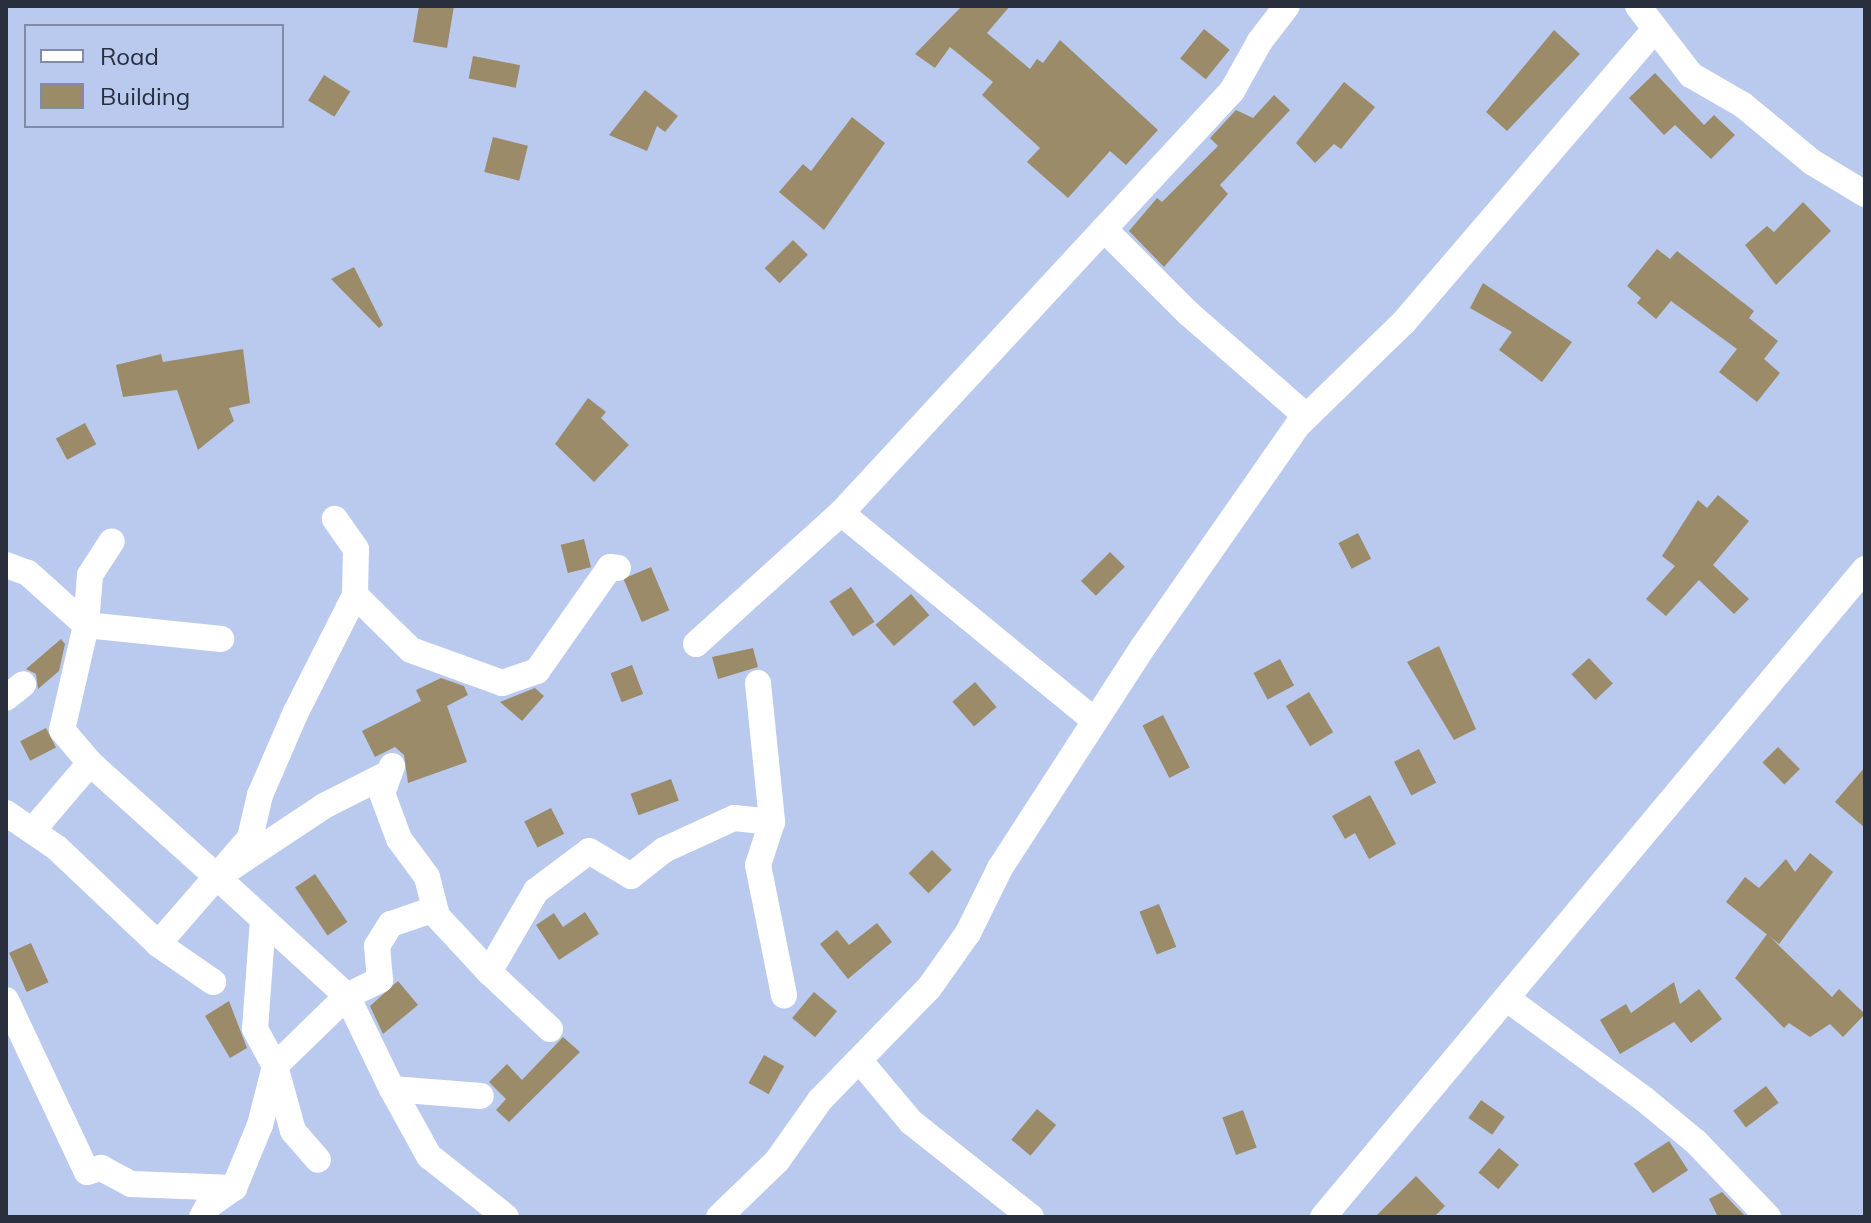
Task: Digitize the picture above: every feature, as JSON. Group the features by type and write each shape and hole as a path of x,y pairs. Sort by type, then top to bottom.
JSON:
{"street":[{"path":"696,644 841,513 1232,91 1287,6"},
{"path":"1638,6 1691,75 1743,105 1812,162 1865,194"},
{"path":"719,1217 777,1161 820,1100 929,988 968,933 1000,868 1095,721 1306,416 1404,322 1654,30"},
{"path":"1104,229 1188,313 1306,416"},
{"path":"841,513 1095,721"},
{"path":"158,944 250,838 260,795 284,739 355,595 356,549 335,519"},
{"path":"112,541 90,575 86,625 62,730 90,763 347,996 429,1156 506,1217"},
{"path":"6,565 28,573 86,625 221,639"},
{"path":"355,595 411,650 502,683 537,671 610,567 618,568"},
{"path":"1323,1217 1865,569"},
{"path":"758,683 772,822 758,865 784,995"},
{"path":"33,830 90,763"},
{"path":"217,877 324,806 390,770 382,793 399,839 427,877 435,909 489,972 550,1029"},
{"path":"6,813 33,830 158,944 213,982"},
{"path":"489,972 536,891 589,851 631,876 664,850 734,818 772,822"},
{"path":"202,1217 208,1206 234,1188 260,1125 275,1066 347,996 380,980 377,946 391,924 435,909"},
{"path":"263,920 255,1029 275,1066 293,1131 318,1160"},
{"path":"1506,998 1665,1116 1768,1217"},
{"path":"6,1000 87,1172 101,1168 131,1184 234,1188"},
{"path":"860,1061 911,1122 1031,1217"},
{"path":"392,1089 481,1096"}],"building":[{"path":"419,6 454,6 447,48 413,42"},
{"path":"962,6 1010,6 987,33 1030,69 1037,59 1043,63 1060,40 1158,130 1126,165 1110,151 1068,198 1027,162 1040,148 982,95 993,82 950,47 935,68 915,54"},
{"path":"1204,29 1230,50 1206,79 1180,59"},
{"path":"1554,30 1580,54 1507,131 1486,112"},
{"path":"473,56 520,65 516,88 469,79"},
{"path":"1655,73 1704,125 1714,115 1735,135 1711,159 1675,125 1664,135 1629,98"},
{"path":"324,75 350,91 334,117 308,100"},
{"path":"1344,82 1375,107 1341,149 1334,144 1315,163 1296,143"},
{"path":"645,90 678,116 665,132 657,126 647,151 609,135"},
{"path":"1274,95 1290,110 1220,185 1228,194 1164,267 1129,231 1157,198 1162,202 1218,146 1210,138 1236,110 1253,118"},
{"path":"852,117 885,143 824,230 779,192 803,164 811,171"},
{"path":"493,137 528,146 519,181 484,172"},
{"path":"1803,202 1831,231 1776,285 1745,245 1767,226 1774,232"},
{"path":"793,240 808,255 780,283 765,268"},
{"path":"1657,249 1670,259 1677,251 1754,311 1749,318 1778,341 1764,359 1780,373 1757,402 1719,372 1737,349 1671,301 1656,319 1637,303 1641,298 1627,286"},
{"path":"354,267 383,325 379,328 331,279"},
{"path":"1483,283 1572,342 1542,382 1499,350 1512,332 1470,308"},
{"path":"243,349 250,403 229,408 234,421 198,450 177,390 123,397 116,365 161,354 163,362"},
{"path":"588,398 606,412 601,418 629,445 594,482 555,444"},
{"path":"85,423 96,444 67,460 56,438"},
{"path":"1718,495 1749,521 1713,565 1749,599 1734,614 1699,580 1666,616 1646,599 1675,566 1662,556 1698,500 1707,508"},
{"path":"1358,533 1371,559 1352,569 1338,543"},
{"path":"584,539 591,567 568,573 561,545"},
{"path":"1110,552 1125,567 1096,596 1081,581"},
{"path":"651,567 669,610 642,622 623,579"},
{"path":"851,587 874,622 853,636 829,602"},
{"path":"911,594 929,615 894,646 876,625"},
{"path":"61,639 65,644 59,671 38,689 36,674 26,669"},
{"path":"1439,646 1476,729 1454,740 1407,662"},
{"path":"753,648 758,667 718,679 712,657"},
{"path":"1589,658 1613,684 1595,700 1571,674"},
{"path":"1280,659 1294,685 1268,700 1254,673"},
{"path":"632,665 643,694 622,702 611,673"},
{"path":"441,678 464,686 468,695 447,706 467,762 408,783 404,755 395,747 375,757 362,731 421,701 416,690"},
{"path":"975,682 997,707 974,727 952,702"},
{"path":"535,688 544,696 522,721 500,702"},
{"path":"1309,692 1333,732 1310,746 1286,706"},
{"path":"1163,715 1190,768 1169,778 1143,725"},
{"path":"46,728 56,748 30,761 20,741"},
{"path":"1778,747 1800,769 1784,784 1762,763"},
{"path":"1419,749 1436,783 1411,796 1394,762"},
{"path":"1865,767 1865,828 1835,802"},
{"path":"671,779 679,801 638,815 631,794"},
{"path":"1370,795 1396,844 1369,859 1355,833 1345,839 1332,816"},
{"path":"551,808 564,834 537,847 524,822"},
{"path":"932,850 952,870 928,893 909,873"},
{"path":"1810,853 1833,872 1779,944 1726,902 1745,877 1759,888 1786,859 1795,872"},
{"path":"315,874 347,922 328,936 295,887"},
{"path":"1159,904 1176,947 1157,955 1140,912"},
{"path":"585,912 599,934 559,960 536,925 554,913 563,927"},
{"path":"877,923 892,942 848,979 820,944 837,930 849,945"},
{"path":"1767,934 1832,997 1839,989 1865,1014 1843,1037 1830,1024 1810,1037 1789,1023 1784,1028 1735,978"},
{"path":"31,943 48,982 27,992 9,953"},
{"path":"398,981 418,1005 383,1034 370,1006"},
{"path":"1674,982 1680,1004 1699,989 1722,1019 1691,1043 1674,1022 1620,1054 1600,1020 1626,1004 1631,1013"},
{"path":"814,992 837,1011 815,1037 792,1018"},
{"path":"229,1001 247,1048 230,1058 205,1016"},
{"path":"563,1037 580,1052 509,1122 496,1110 506,1099 489,1082 507,1064 522,1080"},
{"path":"764,1055 784,1066 769,1094 748,1083"},
{"path":"1766,1086 1779,1103 1746,1127 1733,1111"},
{"path":"1481,1100 1505,1117 1492,1135 1468,1118"},
{"path":"1037,1109 1056,1125 1030,1156 1011,1140"},
{"path":"1243,1110 1257,1148 1236,1155 1222,1118"},
{"path":"1669,1141 1688,1170 1653,1193 1634,1164"},
{"path":"1499,1148 1519,1165 1498,1189 1478,1173"},
{"path":"1416,1176 1445,1206 1434,1217 1375,1217"},
{"path":"1722,1192 1746,1217 1718,1217 1709,1199"}]}
